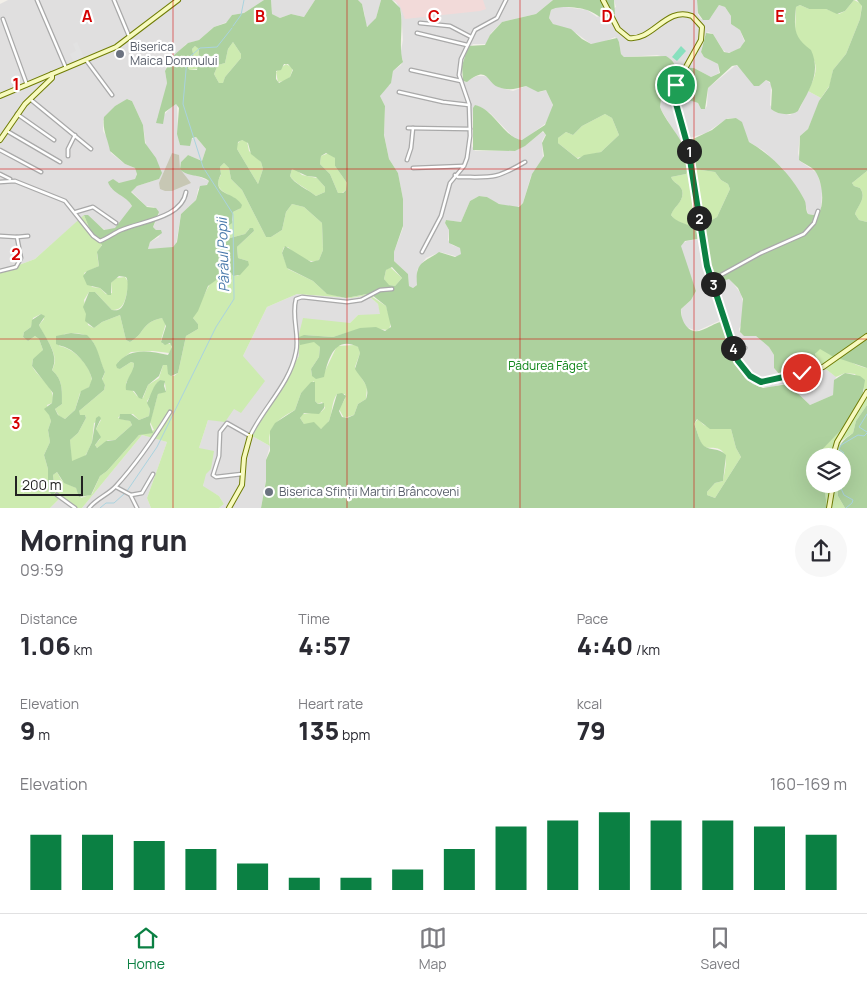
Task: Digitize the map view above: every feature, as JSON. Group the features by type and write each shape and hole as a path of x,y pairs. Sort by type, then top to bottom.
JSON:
{"main road":[{"path":"0,96 116,47 178,0"},
{"path":"603,0 618,29 629,38 639,37 668,18 680,14 692,16 702,27 700,43 676,83 675,94 688,147 706,256 731,341 738,361 744,370 755,380 766,382 823,366 867,336"},
{"path":"0,140 5,130 30,99 50,80 52,74"},
{"path":"835,448 867,392"},
{"path":"229,508 242,485 242,474 250,436"},
{"path":"828,508 831,493"}],"street":[{"path":"37,0 66,68"},
{"path":"114,0 130,36"},
{"path":"422,252 441,216 450,184 455,174 464,166 470,129 469,105 459,68 471,37 480,25 497,18 506,0"},
{"path":"3,19 27,85"},
{"path":"420,23 450,26 471,37"},
{"path":"417,33 467,45"},
{"path":"86,60 112,94"},
{"path":"412,70 461,81"},
{"path":"400,92 443,102 469,105"},
{"path":"30,99 91,149"},
{"path":"18,115 40,132"},
{"path":"18,115 54,140"},
{"path":"408,128 470,129"},
{"path":"407,160 411,148 413,128"},
{"path":"5,130 60,162"},
{"path":"68,156 68,149 75,135"},
{"path":"0,150 41,172"},
{"path":"455,174 458,177 491,178 504,174 525,162"},
{"path":"412,168 464,166"},
{"path":"0,174 65,201 76,212 93,236 103,241 119,231 146,221 164,217 182,203 186,192"},
{"path":"0,182 11,180"},
{"path":"76,212 93,207 116,223"},
{"path":"712,280 761,253 804,234 814,223 818,212"},
{"path":"0,236 28,236"},
{"path":"0,271 12,269 19,263 21,258 17,237"},
{"path":"242,474 216,477 213,475 212,471 219,456 220,436 227,423 250,436 294,360 297,343 294,326 296,299 302,297 356,301 380,290 392,289"},
{"path":"731,341 745,348"},
{"path":"89,508 98,498 106,496 116,487 137,462 170,412"},
{"path":"130,495 142,493 153,474"},
{"path":"116,487 130,495 137,508"},
{"path":"57,495 74,508"}],"shaded area":[{"path":"8,0 264,0 244,13 232,15 227,22 214,27 199,40 186,44 167,66 165,72 167,83 162,109 157,118 164,115 175,103 177,105 180,145 196,137 206,149 202,161 188,155 181,162 180,169 209,181 208,184 198,189 196,200 181,214 176,245 170,248 148,249 150,242 159,237 161,230 156,230 153,227 159,215 154,207 146,206 131,191 137,186 159,179 161,170 146,145 143,125 132,101 128,99 115,106 103,121 103,131 108,139 111,153 125,164 135,168 137,173 135,179 129,182 119,183 112,179 111,188 125,196 132,206 123,221 114,229 105,230 85,215 35,259 0,272 0,4"},
{"path":"271,0 315,0 304,17 291,14 280,18 272,14"},
{"path":"358,0 381,0 376,18 369,27 365,24 362,4"},
{"path":"392,0 553,0 536,14 502,22 491,33 486,44 473,44 465,53 462,66 461,76 464,82 477,76 484,76 489,77 498,87 513,91 526,86 540,92 546,90 550,94 553,107 546,123 524,140 515,139 490,113 478,106 473,109 471,145 475,151 515,151 542,132 546,134 542,141 543,160 531,176 523,203 516,208 496,203 487,197 479,196 470,201 461,222 446,220 445,223 449,230 448,240 452,245 460,248 462,252 459,257 440,252 426,258 417,270 417,285 413,288 409,286 408,274 394,261 394,252 403,228 403,199 398,173 389,159 384,134 385,106 380,96 383,89 390,85 393,71 401,65 403,60 400,56 403,40 401,11 396,2"},
{"path":"394,0 483,0 486,9 405,19 400,6"},
{"path":"614,0 697,0 698,15 701,19 711,17 719,5 725,7 731,16 731,24 740,30 745,43 736,51 727,53 713,34 708,32 705,35 701,52 704,57 718,64 719,73 711,77 694,68 683,76 682,82 685,98 698,103 701,109 705,109 707,106 708,88 736,65 759,86 766,80 771,84 770,105 775,112 790,115 799,110 808,91 821,98 808,129 800,136 798,153 800,161 817,173 822,189 821,211 813,215 808,214 804,199 783,169 764,151 749,142 740,121 736,118 728,118 706,133 680,141 660,108 661,100 672,92 677,75 676,68 669,58 657,55 624,57 621,54 619,42 615,37 601,43 591,44 576,33 553,24 549,18 551,10 558,6 587,10 597,17 616,7"},
{"path":"77,42 84,58 74,62 70,54 76,51 73,44"},
{"path":"172,153 179,155 180,169 191,183 172,191 165,191 160,189 159,183"},
{"path":"704,238 711,275 717,283 725,278 730,279 741,294 744,308 743,321 739,329 741,334 756,336 769,347 774,355 774,368 780,375 800,371 801,359 804,357 812,366 816,366 818,363 836,377 833,395 810,405 787,383 768,388 753,384 740,373 732,359 723,324 719,321 697,331 686,327 682,321 681,309 691,300 696,291 681,251 681,244"},
{"path":"297,294 351,298 368,295 378,304 381,315 358,315 350,323 298,338 299,356 252,436 270,446 266,460 266,480 261,508 219,508 224,504 219,496 203,487 205,474 199,448 208,420 267,307"},
{"path":"142,435 167,442 147,498 151,508 82,508"},
{"path":"61,497 77,508 50,508"}],"green space":[{"name":"Pădurea Făget","path":"264,0 271,0 272,14 280,18 291,14 304,17 315,0 358,0 362,4 367,27 376,18 381,0 392,0 400,8 403,62 393,71 391,83 380,96 385,106 384,135 389,159 398,173 403,199 403,226 394,252 394,261 408,274 409,286 413,288 417,285 417,272 424,261 439,252 455,257 461,254 460,248 449,243 449,230 445,223 446,220 461,222 470,201 479,196 487,197 499,204 519,207 523,203 532,174 544,156 542,143 546,135 543,131 525,146 515,151 473,150 473,108 475,105 488,112 510,135 522,140 545,125 553,105 546,90 538,92 526,86 505,89 494,85 484,75 474,77 467,82 463,81 462,66 468,46 485,45 490,35 502,22 536,14 553,0 614,0 615,14 608,18 579,8 558,7 551,10 549,18 553,24 571,29 591,44 617,38 621,54 624,57 666,56 676,68 671,94 661,100 660,107 684,147 688,165 686,174 671,177 681,188 683,194 671,215 692,227 698,234 697,239 685,241 681,246 696,291 691,300 681,309 682,318 686,326 693,331 697,331 721,322 732,359 745,378 763,388 788,384 810,405 833,395 834,380 845,373 860,376 865,380 862,398 843,428 824,448 806,448 806,493 825,493 827,508 261,508 266,481 266,460 270,451 270,431 275,423 295,410 301,393 311,382 315,382 315,401 318,404 324,403 324,408 319,414 304,413 300,418 304,424 314,422 321,429 329,421 337,394 342,393 346,396 339,411 342,417 347,418 354,415 358,404 366,399 367,390 365,383 355,369 360,353 358,347 350,344 338,346 330,356 324,377 316,379 312,376 311,369 319,357 320,347 314,342 300,345 299,337 304,335 333,337 360,328 376,327 385,331 391,327 386,306 372,295 367,294 346,298 327,294 313,281 287,268 282,253 285,246 311,262 319,260 323,250 322,223 304,207 292,204 286,212 282,230 271,237 266,237 242,190 231,179 229,168 224,163 220,167 219,186 221,190 234,197 242,205 241,208 233,212 232,223 226,228 224,234 230,238 245,234 250,228 253,228 254,231 237,247 238,258 248,261 249,265 240,275 233,276 229,270 230,255 226,249 222,250 221,258 225,267 219,278 208,286 198,311 193,318 198,324 198,329 186,336 178,373 171,376 168,374 167,365 163,365 159,376 148,385 142,399 134,391 126,390 126,383 134,363 131,362 120,369 116,365 121,359 133,353 154,352 168,355 172,347 170,343 165,345 161,342 166,326 162,318 146,325 139,335 130,342 126,340 120,315 102,322 94,328 85,321 86,314 83,307 89,292 95,292 112,310 119,310 126,299 126,277 119,276 111,283 111,295 108,295 100,288 87,285 83,276 87,271 99,266 97,252 102,245 90,230 84,215 88,215 104,230 115,228 132,206 108,182 113,179 119,183 135,179 137,174 135,168 125,164 110,151 104,130 104,117 115,106 127,99 132,101 143,125 145,143 156,158 162,173 159,179 137,186 131,192 147,207 156,208 159,212 153,227 156,230 161,230 162,233 150,242 148,249 173,247 177,242 181,214 196,200 200,186 207,185 209,181 183,172 180,169 181,162 188,155 202,161 206,149 196,137 192,138 190,146 180,145 177,134 179,108 176,104 165,112 163,124 156,123 167,83 165,71 173,56 188,43 199,40 214,27 226,23 232,15 244,13","holes":["233,42 241,54 241,58 225,77 223,83 219,83 214,74 218,65 225,63 228,49","195,46 199,49 197,70 190,70 188,68 194,58 192,49","284,64 288,64 293,70 290,77 279,83 276,79 276,71 281,70","605,114 612,118 619,135 601,152 584,155 578,159 558,143 558,138 566,132 573,135 582,126","242,140 248,143 251,154 261,162 263,169 258,184 237,149 238,142","326,153 335,158 335,166 347,183 346,190 343,193 338,193 330,174 320,164 321,156","292,169 307,176 316,177 325,187 325,192 316,196 290,176","392,267 402,278 395,286 389,285 384,279 386,270","697,419 710,429 731,429 736,448 741,457 715,498 707,495 707,492 715,483 723,481 726,455 704,446 694,424"]},
{"path":"697,0 854,0 845,11 837,14 826,9 809,9 800,5 796,7 796,32 801,41 811,50 815,67 814,75 798,111 781,114 771,109 772,90 770,82 766,80 759,86 754,86 737,65 732,66 708,88 705,109 701,109 698,103 686,99 685,90 681,82 689,68 694,68 711,77 720,73 718,64 704,57 701,52 706,33 713,34 724,52 729,53 740,48 745,41 740,30 731,24 731,16 725,7 719,5 709,20 703,20 698,13"},
{"path":"854,0 862,4 860,19 846,54 833,70 830,85 821,98 808,91 816,72 815,65 814,59 795,33 796,7 800,5 809,9 826,9 839,14 845,11"},
{"path":"857,0 867,0 867,171 852,183 860,188 863,195 855,214 859,220 867,222 867,368 832,356 820,349 815,354 818,362 816,366 811,366 804,357 801,360 801,370 780,375 774,368 774,355 769,347 756,336 744,336 740,332 743,299 738,288 729,279 716,283 713,280 711,265 705,252 703,225 717,217 730,189 728,184 721,180 715,172 694,169 691,140 712,130 726,119 736,118 742,122 749,142 774,160 799,190 805,201 808,214 819,213 822,203 821,186 815,171 799,160 800,136 808,129 819,101 829,87 833,70 846,54 860,19 862,6"},
{"path":"233,42 241,54 241,58 225,77 223,84 219,83 214,74 218,65 225,63 228,49"},
{"path":"195,46 199,48 197,69 190,70 188,68 194,59 192,49"},
{"path":"681,46 686,51 677,61 672,57"},
{"path":"286,64 293,68 290,77 285,81 278,82 276,72"},
{"path":"605,114 612,118 619,135 601,152 577,158 558,143 558,138 566,132 573,135 582,126"},
{"path":"692,139 690,145 693,165 701,170 715,172 721,180 728,184 730,189 717,217 703,225 704,238 697,239 694,228 675,220 671,215 683,194 681,188 671,177 686,174 687,157 682,142"},
{"path":"241,140 247,141 249,151 261,162 263,169 258,184 237,149 237,144"},
{"path":"329,153 335,158 335,166 347,183 347,189 341,194 338,193 330,174 320,164 321,156"},
{"path":"224,163 229,168 231,179 242,190 266,237 271,237 282,230 286,212 292,204 304,207 322,223 323,250 319,260 307,260 298,256 288,247 284,247 282,253 288,269 313,281 326,293 344,297 297,294 267,307 243,356 265,381 241,413 234,409 225,422 208,420 199,448 214,451 211,469 206,474 203,486 219,496 224,504 219,508 151,508 147,498 167,442 142,435 82,508 77,508 61,497 50,508 0,508 0,272 35,259 84,215 90,230 102,244 97,254 99,266 84,273 92,287 100,288 106,294 112,293 111,283 116,278 125,277 129,283 125,301 117,310 112,310 95,292 89,292 84,300 88,325 94,328 102,322 120,315 126,340 130,342 139,335 146,325 155,320 162,318 166,323 161,340 163,344 171,344 172,349 169,353 153,351 131,352 118,362 120,369 131,362 134,363 133,371 126,383 137,396 143,398 148,385 159,378 163,365 167,365 170,375 174,376 178,373 186,336 198,329 198,324 193,318 210,284 220,275 225,267 221,258 222,250 226,249 231,255 229,270 233,276 238,276 247,266 248,261 238,258 237,247 254,231 249,229 245,234 230,238 224,234 233,220 233,212 239,209 241,204 224,192 218,185 221,175 220,167","holes":["41,314 44,319 39,325 51,347 55,359 52,370 56,374 61,386 62,404 55,409 59,416 65,419 75,410 80,393 89,387 92,381 89,369 81,359 65,347 59,346 64,334 75,333 89,337 96,348 105,372 102,380 105,385 104,390 79,411 79,415 85,415 86,418 78,433 70,440 71,461 85,456 92,442 94,423 101,420 96,429 100,439 95,445 97,448 108,440 115,440 132,425 130,421 118,418 121,414 133,414 139,420 149,416 150,409 147,401 160,380 165,383 166,391 158,394 150,422 154,430 139,435 107,471 100,476 92,494 81,498 76,488 62,481 57,472 53,475 55,493 48,490 48,469 44,455 50,442 48,430 51,421 47,405 52,403 53,398 50,388 32,366 33,359 41,355 43,350 39,339 35,336 28,341 23,337 24,332 31,327 33,318"]},
{"path":"292,169 297,170 302,175 317,178 325,187 325,192 316,196 290,176"},
{"path":"867,171 867,222 859,220 855,214 863,195 860,188 852,183"},
{"path":"390,267 402,278 395,286 388,285 384,279 386,270"},
{"path":"368,294 386,306 391,322 389,330 362,328 333,337 304,335 307,342 316,342 320,347 319,357 311,369 312,376 325,371 337,346 355,345 359,348 360,353 355,367 367,387 366,399 358,404 354,415 344,418 339,409 345,399 345,394 337,394 330,418 325,426 321,429 304,424 300,418 302,414 321,412 325,408 322,402 318,404 315,401 314,381 301,393 295,410 284,416 272,428 269,439 270,446 252,436 299,356 298,338 303,318 350,323 358,315 380,314 378,304 368,295 347,298"},
{"path":"41,314 45,316 39,325 53,353 54,364 52,370 56,374 61,386 62,404 55,409 58,415 65,419 75,410 81,391 89,387 92,379 89,370 79,357 66,347 56,344 56,336 71,333 87,335 96,347 105,372 102,379 105,385 104,390 79,411 80,415 85,415 86,418 78,433 70,440 72,461 86,455 92,442 96,418 99,416 101,418 96,429 101,437 95,445 97,448 106,441 115,440 132,425 130,421 119,419 120,414 131,414 139,420 149,416 150,409 147,403 152,390 160,380 165,381 166,392 158,394 150,424 153,433 139,435 107,471 100,476 91,495 79,497 76,488 64,483 57,472 53,475 55,493 52,495 48,490 48,469 44,455 50,442 48,430 51,421 44,409 52,403 53,393 32,366 33,359 43,350 39,339 35,336 28,341 23,337 24,332 31,327 32,320"},
{"path":"818,349 823,349 867,368 867,405 856,421 853,433 841,441 840,448 823,448 843,428 865,391 855,374 845,373 836,377 818,363 815,355"},
{"path":"867,405 867,508 845,508 838,493 851,493 851,448 840,448 842,442 853,433 856,421"},
{"path":"698,419 704,425 715,429 731,429 736,448 741,457 715,498 707,495 707,492 715,483 723,481 726,466 725,456 720,450 703,446 694,424"},
{"path":"825,493 838,493 845,508 827,508"}],"waterway":[{"name":"Pârâul Popii","path":"233,26 241,15 244,0"},
{"name":"Pârâul Popii","path":"127,491 157,447 216,327 234,299 233,214 203,167 183,104 187,59 200,48 217,47 232,28"},
{"path":"867,414 859,427 867,432"},
{"path":"840,448 841,445 858,435 864,436 867,433"},
{"path":"843,493 853,500 846,508"},
{"name":"Pârâul Popii","path":"100,508 106,503 114,503 124,494"}],"place":[{"name":"Biserica Maica Domnului","path":"120,54"},
{"name":"Biserica Sfinții Martiri Brâncoveni","path":"269,492"}],"route":[{"path":"676,85 675,100 688,147 707,266 738,361 750,376 761,382 769,382 802,373"}]}
